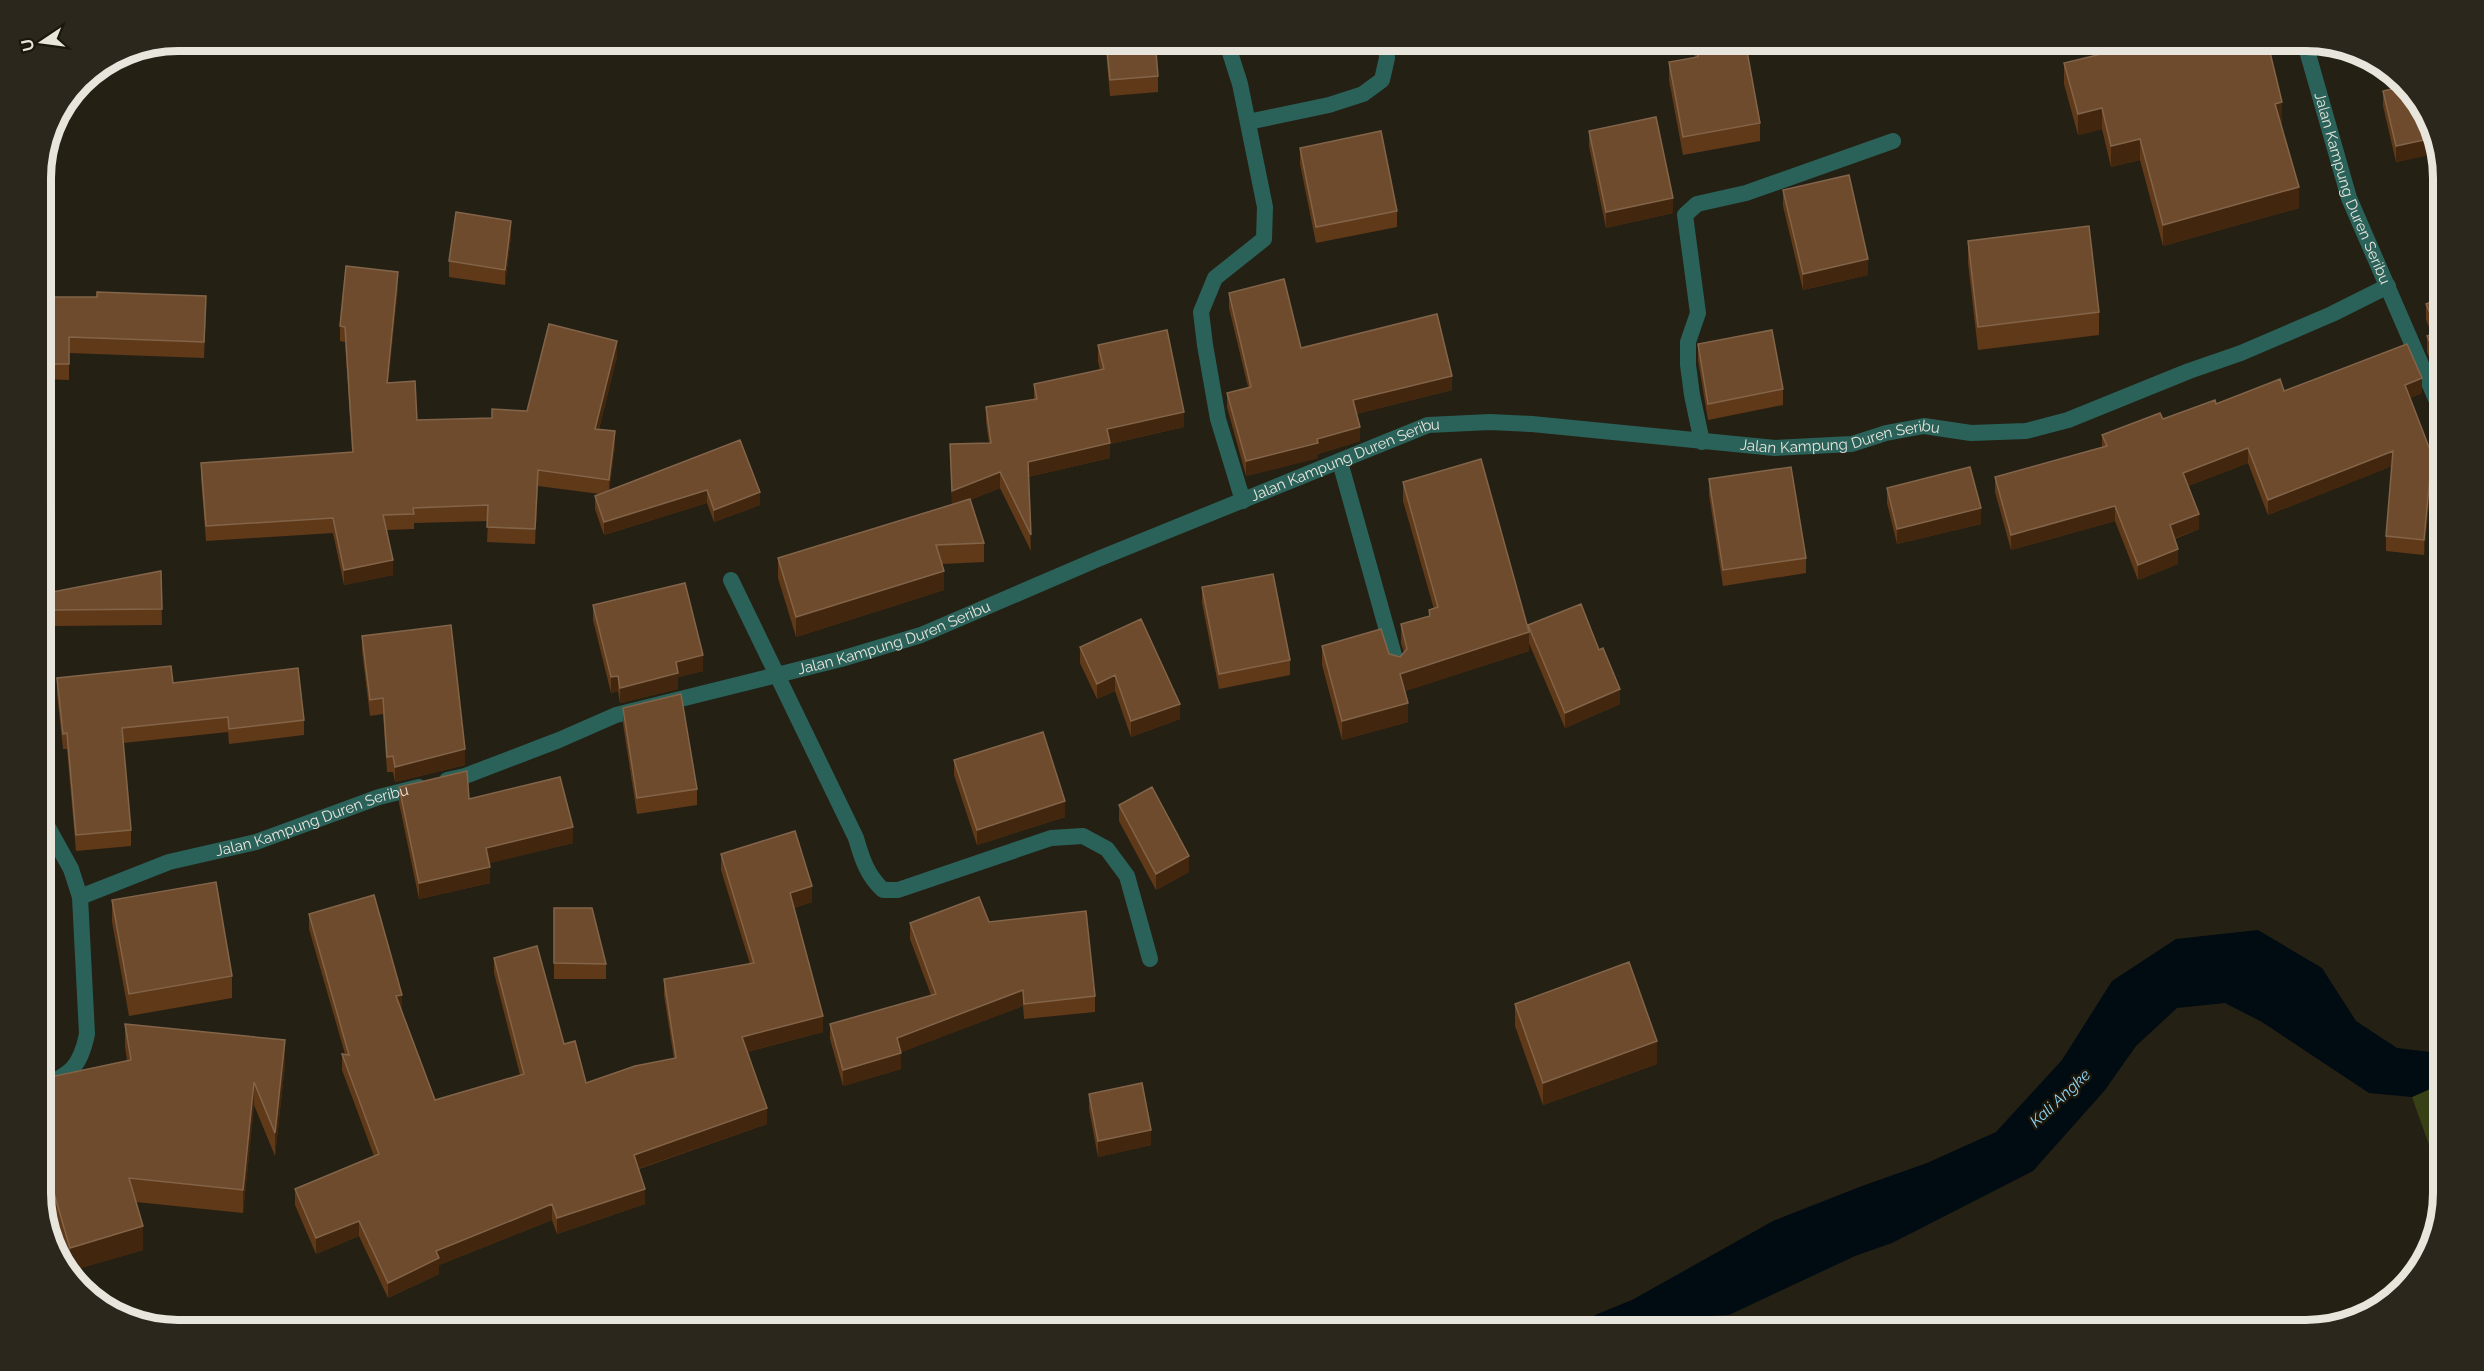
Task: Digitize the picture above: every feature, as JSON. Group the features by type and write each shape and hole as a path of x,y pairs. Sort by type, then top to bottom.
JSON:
{"street":[{"path":"1230,51 1240,84 1265,207 1264,239 1215,278 1201,312 1204,345 1218,419 1244,501"},
{"path":"1248,122 1329,105 1363,94 1382,80 1387,51"},
{"name":"Jalan Kampung Duren Seribu","path":"80,897 169,862 256,842 379,797 465,776 559,740 616,715 840,659 921,635 1428,425 1490,422 1532,424 1775,448 1852,444 1886,433 1924,426 1971,433 2026,431 2068,420 2189,371 2241,353 2332,314 2388,286 2349,198 2307,51"},
{"path":"1702,442 1688,365 1688,342 1698,313 1685,215 1697,204 1746,193 1893,141"},
{"path":"2388,286 2433,392"},
{"path":"1340,462 1396,666"},
{"path":"731,580 856,838 864,864 872,880 883,890 898,890 1052,838 1083,836 1107,849 1127,876 1150,959"},
{"path":"51,833 71,869 80,897 87,1034 82,1056 71,1071 51,1082"}],"green space":[{"path":"2433,1088 2433,1156 2412,1097"}],"water":[{"name":"Kali Angke","path":"2258,930 2322,968 2356,1021 2397,1048 2430,1052 2433,1049 2433,1088 2412,1097 2369,1093 2262,1022 2225,1003 2177,1008 2136,1046 2105,1090 2033,1171 1892,1243 1855,1256 1729,1315 1706,1316 1701,1320 1592,1320 1595,1315 1632,1300 1773,1221 1927,1163 1996,1132 2062,1060 2112,981 2176,939"}],"building":[{"path":"1107,51 1156,51 1158,76 1110,80"},
{"path":"1697,51 1747,51 1760,123 1683,137 1669,62 1698,57"},
{"path":"2270,51 2282,102 2275,104 2299,187 2163,225 2140,139 2111,146 2102,108 2078,114 2064,63 2110,52"},
{"path":"2396,88 2402,94 2412,107 2427,139 2396,146 2383,91"},
{"path":"1656,117 1673,198 1606,212 1589,131"},
{"path":"1381,131 1397,211 1316,227 1300,148"},
{"path":"1849,175 1868,259 1803,274 1783,190"},
{"path":"456,212 511,221 505,270 449,261"},
{"path":"2089,226 2099,312 1978,327 1968,241"},
{"path":"346,266 398,272 387,383 415,381 417,420 492,418 492,409 527,411 549,324 617,341 595,429 615,431 609,480 538,470 535,529 487,527 488,505 413,508 414,514 383,515 393,560 344,570 333,518 206,526 201,463 353,452 345,327 340,326"},
{"path":"1284,279 1301,348 1437,314 1452,376 1353,400 1360,427 1317,439 1318,443 1246,461 1227,393 1251,387 1229,293"},
{"path":"97,292 206,296 204,342 69,337 69,364 51,364 51,297 97,297"},
{"path":"2433,301 2433,320 2426,304"},
{"path":"1167,330 1184,412 1107,429 1110,443 1028,462 1031,535 1000,472 952,491 950,444 991,443 986,407 1037,399 1034,384 1104,369 1098,345"},
{"path":"1772,330 1783,389 1708,404 1698,344"},
{"path":"2433,334 2433,350 2427,336"},
{"path":"2407,344 2422,378 2405,385 2432,455 2424,540 2386,536 2393,451 2268,500 2248,448 2183,473 2199,514 2170,525 2178,549 2138,565 2115,506 2011,535 1995,477 2107,446 2102,435 2160,413 2163,419 2215,400 2216,404 2280,379 2284,391"},
{"path":"740,440 760,492 714,510 707,490 604,522 595,496"},
{"path":"1481,459 1529,632 1400,674 1408,703 1342,721 1322,646 1381,629 1389,654 1400,657 1407,649 1401,624 1430,616 1429,610 1438,607 1403,482"},
{"path":"1791,467 1806,558 1723,570 1709,479"},
{"path":"1970,467 1981,508 1897,529 1887,488"},
{"path":"970,499 984,543 936,545 944,571 796,617 778,558"},
{"path":"161,571 162,609 54,610 52,592"},
{"path":"1273,574 1290,660 1219,674 1202,587"},
{"path":"685,583 703,655 676,662 678,673 620,688 618,676 611,677 593,605"},
{"path":"1581,604 1599,650 1603,648 1620,689 1565,713 1528,625"},
{"path":"1141,619 1180,704 1131,721 1115,675 1097,684 1080,647"},
{"path":"451,625 465,749 395,767 393,756 387,757 383,698 370,700 362,636"},
{"path":"171,666 173,683 298,668 304,720 229,729 228,717 122,728 131,830 76,835 67,733 63,734 57,678"},
{"path":"681,694 697,789 637,798 623,708"},
{"path":"1043,732 1065,801 977,830 954,760"},
{"path":"467,771 469,799 560,777 573,827 486,848 490,867 419,883 399,787"},
{"path":"1152,787 1189,856 1156,874 1119,805"},
{"path":"795,831 812,886 790,893 823,1016 742,1037 767,1108 634,1155 645,1189 557,1218 552,1204 436,1251 439,1258 388,1283 359,1221 316,1238 295,1189 379,1154 342,1054 349,1055 309,914 374,895 402,995 396,996 435,1100 524,1074 494,958 537,946 564,1044 575,1041 586,1083 635,1066 676,1058 664,979 754,963 721,854"},
{"path":"216,882 232,976 129,994 112,900"},
{"path":"979,897 989,922 1086,911 1095,996 1024,1004 1023,990 897,1038 901,1053 843,1070 830,1024 936,994 910,923"},
{"path":"554,908 592,908 606,964 554,963"},
{"path":"1629,962 1657,1041 1543,1083 1515,1004"},
{"path":"51,989 54,1009 51,1009"},
{"path":"125,1024 285,1040 275,1133 254,1082 243,1190 129,1178 143,1226 70,1248 51,1183 51,1077 131,1060"},
{"path":"1142,1083 1151,1130 1098,1141 1089,1094"}]}
